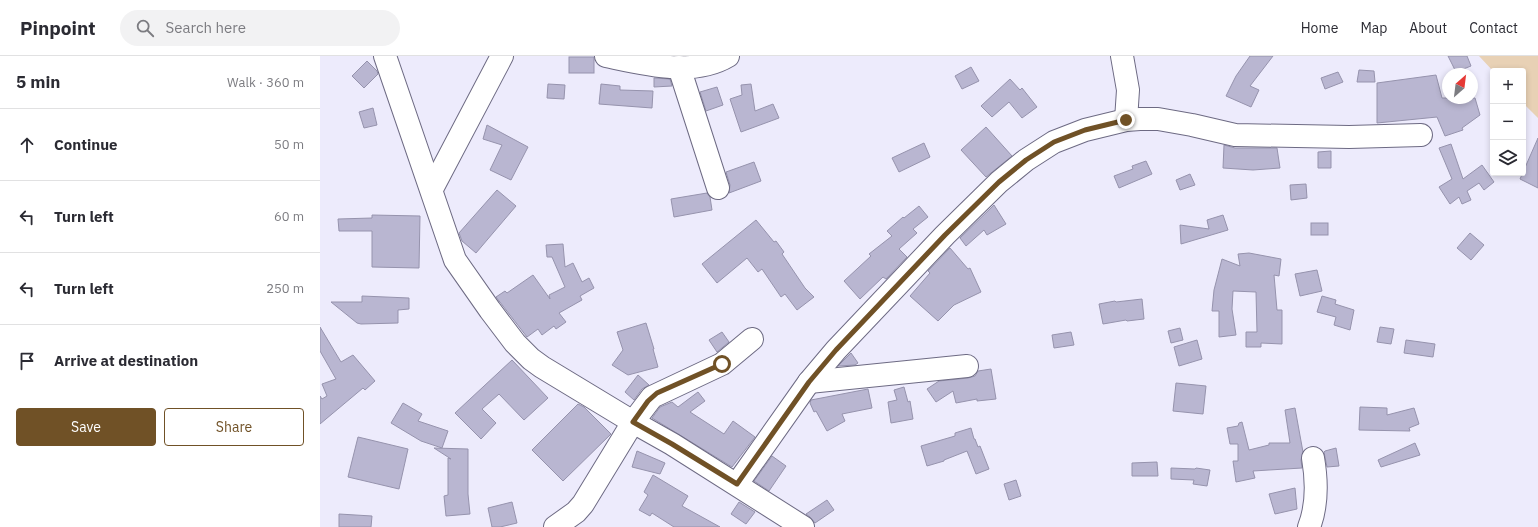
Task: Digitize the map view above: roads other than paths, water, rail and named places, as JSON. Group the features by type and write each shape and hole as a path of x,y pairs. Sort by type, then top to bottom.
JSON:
{"street":[{"path":"385,56 432,189 455,260 515,343 531,359 542,367 672,444 804,527"},
{"path":"432,189 502,56"},
{"path":"606,56 636,63 679,67 716,63 728,56"},
{"path":"1122,56 1128,90 1126,120"},
{"path":"679,67 718,188"},
{"path":"737,484 809,382 841,345 945,235 999,182 1026,160 1054,142 1085,130 1126,120 1158,120 1235,135 1349,138 1421,135"},
{"path":"555,527 573,515 583,504 633,422 648,401 657,393 722,364 752,338"},
{"path":"809,382 967,366"},
{"path":"1309,527 1316,496 1313,458"}]}
